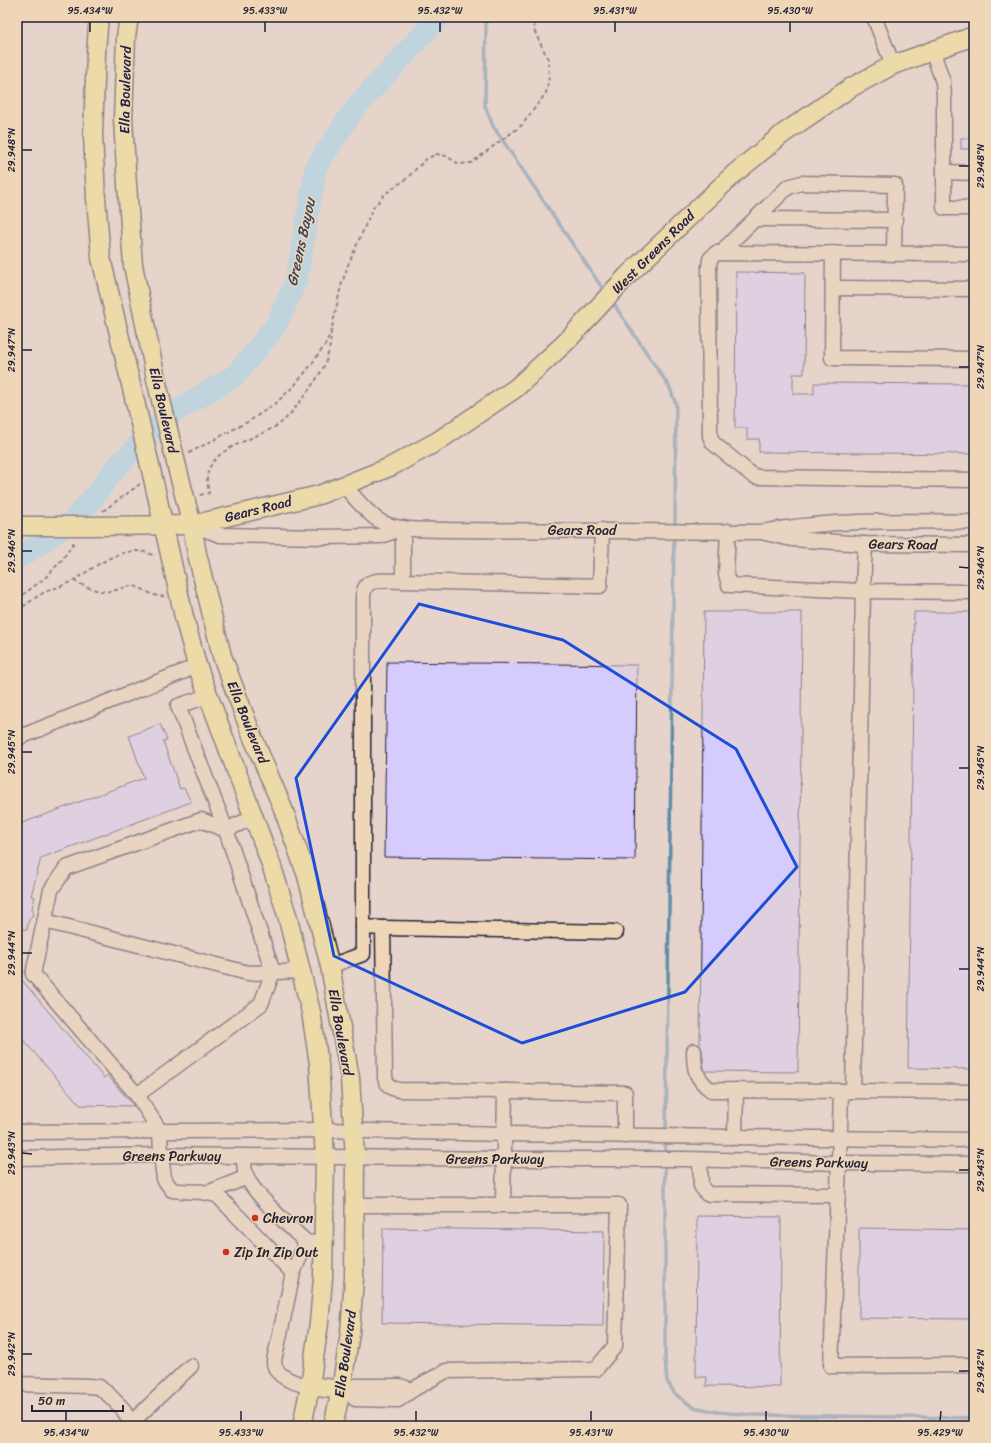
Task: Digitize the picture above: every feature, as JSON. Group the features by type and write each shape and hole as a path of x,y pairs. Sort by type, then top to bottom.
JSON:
{"main road":[{"name":"Ella Boulevard","path":"100,17 96,52 93,135 101,258 133,393 149,485 165,526 184,617 208,696 276,878 302,971 319,1060 325,1157 324,1244 319,1323 310,1386 302,1426"},
{"name":"Ella Boulevard","path":"129,17 126,37 123,119 127,185 133,265 156,379 222,656 282,806 307,876 330,966 350,1078 355,1158 354,1278 345,1390 333,1426"},
{"name":"West Greens Road","path":"344,485 390,467 438,441 522,383 566,342 628,275 734,174 784,133 850,88 893,64 974,36"},
{"name":"Gears Road","path":"17,526 192,525 319,495 344,485"},
{"path":"198,665 222,656"},
{"path":"254,817 282,806"},
{"path":"302,971 330,966"},
{"path":"310,1386 345,1390"}],"street":[{"path":"874,17 893,64"},
{"path":"932,50 943,82 944,208 974,208"},
{"path":"944,172 974,173"},
{"path":"724,253 727,246 788,187 801,183 896,185 894,254"},
{"path":"755,219 895,220"},
{"path":"974,254 716,253 710,259 709,266 710,436 713,444 752,475 757,477 974,480"},
{"path":"833,253 832,358 974,359"},
{"path":"832,288 974,289"},
{"name":"Gears Road","path":"344,485 362,506 379,521 403,528 448,530 728,531 761,532 792,539 865,544 974,545"},
{"name":"Gears Road","path":"761,532 788,527 830,523 886,521 974,522"},
{"name":"Gears Road","path":"192,525 220,535 323,537 381,536 403,528"},
{"path":"403,528 403,581"},
{"path":"330,966 363,954 364,589 368,583 375,581 600,586 602,530"},
{"path":"728,531 726,574 729,585 863,592 974,592"},
{"path":"865,544 847,1091 839,1139 831,1366 974,1365"},
{"path":"17,736 20,737 198,665"},
{"path":"137,1095 261,1004 273,972 226,830 178,706 208,696"},
{"path":"247,1177 210,1192 184,1192 172,1190 164,1179 160,1131 137,1095 33,974 51,890 66,868 200,820 226,830 254,817"},
{"path":"45,921 248,973 302,971"},
{"path":"363,927 616,932"},
{"path":"384,928 385,1078 387,1085 391,1088 399,1090 625,1093 625,1136"},
{"path":"694,1051 694,1065 702,1083 712,1090 974,1092"},
{"path":"735,1138 736,1090"},
{"path":"503,1204 506,1091"},
{"name":"Greens Parkway","path":"17,1132 323,1130 735,1138 974,1140"},
{"name":"Greens Parkway","path":"17,1158 161,1155 355,1158 685,1159 839,1163 974,1164"},
{"path":"244,1156 245,1174 263,1198 306,1242 324,1244"},
{"path":"700,1160 700,1186 707,1194 838,1195"},
{"path":"210,1192 218,1196 293,1273"},
{"path":"345,1390 356,1399 398,1400 412,1390 446,1371 596,1369 615,1346 619,1205 355,1205"},
{"path":"306,1242 293,1273 274,1363 277,1370 286,1378 295,1383 310,1386"},
{"path":"17,1384 89,1386 99,1388 123,1409 131,1425 191,1366"}],"path":[{"path":"185,455 250,420 276,403 293,387 308,369 326,345 331,332 341,286 348,265 373,208 385,194 406,179 424,160 436,154 446,156 459,164 471,163 522,125 546,93 549,77 548,59 534,30 535,17"},
{"path":"197,496 209,493 207,473 211,465 219,456 227,449 268,432 283,421 305,396 324,366 331,340 331,332"},
{"path":"103,511 108,505 149,485"},
{"path":"17,599 45,578 62,560 77,537"},
{"path":"17,610 45,592 73,580 97,564 128,552 145,552 154,556"},
{"path":"73,580 93,589 108,592 131,586 142,589 159,597 166,595"}],"highlighted area":[{"path":"419,604 563,640 736,749 797,867 685,992 522,1043 334,956 296,778"}],"building":[{"path":"961,138 974,138 974,149 961,149"},
{"path":"736,272 805,273 804,374 793,374 793,394 814,394 814,383 974,384 974,454 759,452 759,439 747,439 747,428 735,428"},
{"path":"704,612 802,612 798,1072 705,1071 704,1067 702,1050 700,1046"},
{"path":"914,612 974,612 974,1069 908,1068"},
{"path":"387,662 637,665 635,860 384,857"},
{"path":"160,724 167,740 163,741 180,789 184,788 191,802 41,858 31,896 35,897 32,908 34,914 29,919 27,930 17,927 17,825 144,778 129,736"},
{"path":"17,974 104,1078 107,1075 134,1106 80,1105 17,1033"},
{"path":"697,1216 781,1217 780,1387 706,1386 707,1377 696,1377"},
{"path":"383,1228 604,1231 603,1326 382,1323"},
{"path":"859,1228 974,1230 974,1319 859,1318"}],"waterway":[{"name":"Greens Bayou","path":"17,557 25,554 73,521 114,470 166,417 236,375 277,324 296,281 316,167 356,107 439,17"},
{"path":"486,17 485,106 493,126 605,292"},
{"path":"611,300 669,386 676,404 675,529"},
{"path":"666,1133 674,535"},
{"path":"665,1155 666,1139"},
{"path":"665,1161 665,1359 667,1381 675,1394 693,1407 718,1412 751,1415 974,1418"}],"place":[{"name":"Chevron","path":"255,1218"},
{"name":"Zip In Zip Out","path":"226,1252"}]}
